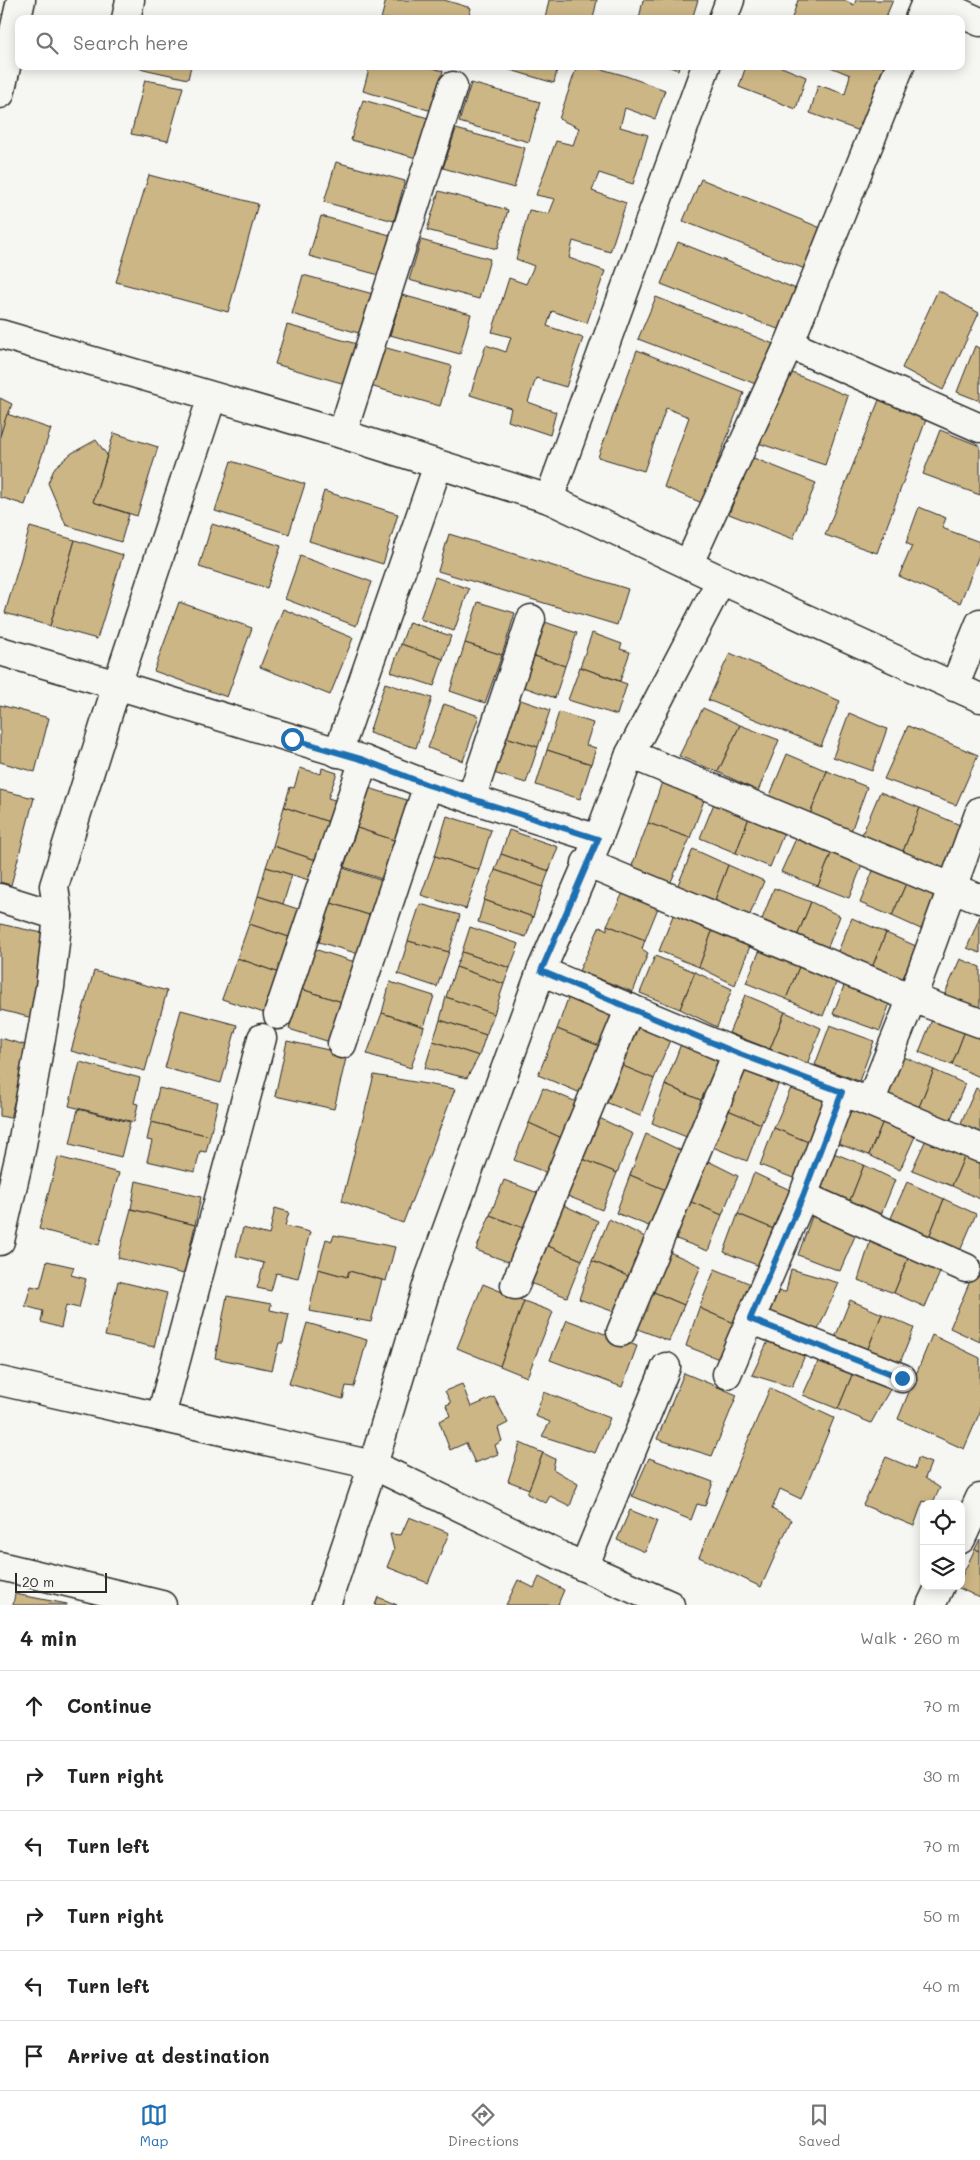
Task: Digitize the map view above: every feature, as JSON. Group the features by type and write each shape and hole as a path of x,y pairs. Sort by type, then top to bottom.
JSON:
{"street":[{"path":"18,15 21,0"},
{"path":"127,15 130,0"},
{"path":"724,15 730,0"},
{"path":"920,15 926,0"},
{"path":"932,0 965,15"},
{"path":"965,15 980,22"},
{"path":"0,94 15,27"},
{"path":"549,499 705,70"},
{"path":"689,563 789,344 898,70"},
{"path":"342,434 453,86"},
{"path":"0,334 342,434 549,499 980,698"},
{"path":"789,344 980,428"},
{"path":"0,1241 11,1148 50,987 58,916 54,886 117,685 212,397"},
{"path":"338,752 438,465"},
{"path":"326,1605 373,1465 430,1276 541,971 586,863 598,839 630,754 721,580"},
{"path":"471,799 531,619"},
{"path":"954,687 980,623"},
{"path":"0,651 364,760 428,785 598,839"},
{"path":"630,754 980,899"},
{"path":"278,1015 364,760"},
{"path":"342,1044 428,785"},
{"path":"870,1102 912,998 980,811"},
{"path":"586,863 912,998 980,1023"},
{"path":"0,898 58,916"},
{"path":"541,971 737,1053 870,1102 980,1148"},
{"path":"516,1285 630,1008"},
{"path":"161,1416 262,1038"},
{"path":"621,1332 737,1053"},
{"path":"727,1374 803,1196 842,1092"},
{"path":"803,1196 966,1268"},
{"path":"750,1319 902,1378"},
{"path":"584,1567 666,1367"},
{"path":"0,1380 373,1465 584,1567 670,1605"},
{"path":"965,1530 980,1498"},
{"path":"0,1566 86,1596 162,1605"},
{"path":"931,1605 938,1590"}],"building":[{"path":"386,0 444,0 471,8 469,15 382,15"},
{"path":"549,0 597,0 594,15 546,15"},
{"path":"643,0 698,0 693,15 640,15"},
{"path":"798,0 844,0 854,5 856,0 893,0 887,15 793,15"},
{"path":"148,70 190,70 188,79"},
{"path":"369,70 443,71 432,111 363,91"},
{"path":"510,70 557,70 554,83"},
{"path":"576,70 605,70 665,90 655,119 625,108 620,127 648,135 633,184 599,173 592,191 626,203 610,252 573,241 569,258 605,271 587,323 552,311 547,326 583,338 566,387 536,378 528,402 556,412 550,435 508,421 511,408 470,395 486,345 506,352 511,337 492,332 509,278 526,284 534,266 516,259 529,210 549,214 555,199 536,195 556,141 573,145 579,128 559,119"},
{"path":"745,70 789,70 806,77 796,109 739,87"},
{"path":"838,70 883,70 860,131 810,113 818,85 845,94 850,75"},
{"path":"145,80 183,87 168,141 131,134"},
{"path":"471,83 540,102 529,142 459,122"},
{"path":"363,100 432,119 420,159 351,140"},
{"path":"456,129 525,148 514,188 443,168"},
{"path":"336,162 405,181 394,221 324,202"},
{"path":"149,175 258,204 228,312 116,282"},
{"path":"701,179 821,228 805,269 683,221"},
{"path":"439,191 508,210 497,249 427,230"},
{"path":"321,216 390,235 379,275 309,256"},
{"path":"421,240 490,259 479,299 409,280"},
{"path":"678,242 799,290 783,331 661,284"},
{"path":"303,275 373,294 362,334 292,314"},
{"path":"938,290 979,313 943,390 902,368"},
{"path":"402,295 471,314 460,354 390,335"},
{"path":"656,297 776,345 761,386 638,339"},
{"path":"287,325 357,344 345,384 275,364"},
{"path":"975,346 980,348 980,401 957,392"},
{"path":"383,347 452,366 440,406 370,386"},
{"path":"637,350 744,393 702,503 664,487 689,417 666,408 644,471 598,457"},
{"path":"785,370 848,396 825,465 758,443"},
{"path":"0,398 12,404 0,436"},
{"path":"879,400 927,417 877,553 825,535"},
{"path":"7,414 51,429 25,505 0,497 0,436"},
{"path":"940,430 980,446 980,495 923,474"},
{"path":"114,433 158,447 137,516 93,502"},
{"path":"96,440 107,455 93,502 129,514 121,542 66,525 48,483 55,467 72,453"},
{"path":"751,457 816,483 793,539 729,514"},
{"path":"231,461 305,484 289,534 215,511"},
{"path":"324,491 398,514 383,564 309,541"},
{"path":"919,507 946,518 942,528 980,542 980,553 960,603 899,576 912,546 906,543"},
{"path":"212,524 281,546 267,588 199,567"},
{"path":"30,527 75,540 50,626 5,613"},
{"path":"449,534 628,589 617,625 438,571"},
{"path":"75,540 123,555 97,639 50,626"},
{"path":"300,556 372,582 356,626 285,599"},
{"path":"435,577 469,589 454,631 420,619"},
{"path":"179,602 252,628 227,697 154,671"},
{"path":"478,602 515,613 502,655 465,643"},
{"path":"283,609 353,638 330,695 260,667"},
{"path":"539,620 577,633 565,666 528,654"},
{"path":"409,622 451,636 443,659 401,644"},
{"path":"592,633 622,644 620,649 630,652 620,681 580,667"},
{"path":"465,643 502,655 485,703 450,691"},
{"path":"401,644 443,659 434,686 391,672"},
{"path":"730,653 840,701 821,746 708,700"},
{"path":"528,654 565,666 555,698 518,685"},
{"path":"580,667 627,684 617,715 568,700"},
{"path":"385,683 432,698 416,748 369,733"},
{"path":"512,697 550,710 538,747 499,735"},
{"path":"444,704 479,716 463,761 428,748"},
{"path":"0,705 49,718 35,772 0,762"},
{"path":"703,708 740,725 718,772 679,756"},
{"path":"559,712 593,723 586,745 596,748 591,764 547,750"},
{"path":"849,713 887,729 872,771 833,757"},
{"path":"740,725 779,740 758,791 718,772"},
{"path":"908,726 978,755 956,805 884,779"},
{"path":"499,735 538,747 526,783 487,771"},
{"path":"547,750 591,764 580,799 536,785"},
{"path":"787,754 827,771 809,817 768,800"},
{"path":"300,768 321,774 322,768 337,773 328,798 341,802 332,823 284,807 290,787 294,788"},
{"path":"827,771 867,787 850,834 809,817"},
{"path":"663,779 706,795 690,838 648,823"},
{"path":"369,788 413,802 400,842 357,828"},
{"path":"0,790 34,798 11,885 0,882"},
{"path":"880,792 920,808 902,854 861,837"},
{"path":"715,801 750,815 736,853 700,838"},
{"path":"284,807 332,823 319,861 273,846"},
{"path":"920,808 960,825 943,872 902,854"},
{"path":"750,815 785,830 770,867 736,853"},
{"path":"447,816 491,830 479,870 435,856"},
{"path":"648,823 690,838 670,884 630,871"},
{"path":"357,828 400,842 388,881 344,867"},
{"path":"509,830 558,847 549,871 501,854"},
{"path":"798,834 833,849 818,886 781,872"},
{"path":"273,846 319,861 312,881 266,867"},
{"path":"693,849 728,865 715,900 677,887"},
{"path":"833,849 863,863 849,898 818,886"},
{"path":"501,854 549,871 543,887 495,870"},
{"path":"435,856 479,870 466,909 421,895"},
{"path":"728,865 764,881 749,917 715,900"},
{"path":"875,866 908,879 892,916 860,903"},
{"path":"266,867 292,875 283,904 258,896"},
{"path":"343,868 386,882 375,917 331,903"},
{"path":"495,870 543,887 533,917 484,900"},
{"path":"908,879 940,894 923,930 892,916"},
{"path":"774,888 811,902 796,939 761,922"},
{"path":"625,889 660,903 645,940 607,925"},
{"path":"258,896 301,910 292,938 249,924"},
{"path":"484,900 533,917 526,937 478,922"},
{"path":"811,902 840,916 826,952 796,939"},
{"path":"331,903 375,917 362,955 319,942"},
{"path":"420,904 460,915 449,952 408,941"},
{"path":"674,913 713,929 699,967 659,951"},
{"path":"980,916 980,953 967,948"},
{"path":"852,918 886,933 871,970 836,956"},
{"path":"0,924 47,934 34,994 43,996 37,1019 0,1010"},
{"path":"249,924 292,938 282,974 237,958"},
{"path":"607,925 645,940 642,949 648,953 633,992 579,971 600,926 607,930"},
{"path":"470,927 519,944 510,968 462,952"},
{"path":"713,929 750,946 735,985 699,967"},
{"path":"886,933 916,946 901,983 871,970"},
{"path":"408,941 449,952 437,987 398,974"},
{"path":"762,945 801,962 786,999 746,983"},
{"path":"314,949 358,963 345,1003 301,989"},
{"path":"462,952 510,968 504,984 456,967"},
{"path":"655,956 695,972 680,1009 640,993"},
{"path":"237,958 282,974 267,1014 222,999"},
{"path":"960,959 980,967 980,1005 978,1009 944,996"},
{"path":"801,962 838,978 823,1016 786,999"},
{"path":"456,967 504,984 494,1014 446,997"},
{"path":"94,971 167,991 145,1071 71,1051"},
{"path":"695,972 732,989 717,1027 680,1009"},
{"path":"847,978 892,997 880,1031 833,1014"},
{"path":"390,982 434,996 424,1027 382,1013"},
{"path":"301,989 345,1003 333,1043 289,1029"},
{"path":"571,990 617,1012 602,1047 557,1029"},
{"path":"745,995 785,1012 770,1049 729,1033"},
{"path":"446,997 494,1014 486,1035 440,1020"},
{"path":"181,1010 237,1025 221,1083 165,1068"},
{"path":"785,1012 821,1028 806,1067 770,1049"},
{"path":"382,1013 424,1027 411,1068 367,1054"},
{"path":"934,1015 966,1028 952,1065 919,1052"},
{"path":"440,1020 486,1035 479,1056 433,1041"},
{"path":"632,1022 670,1040 654,1079 616,1063"},
{"path":"830,1025 874,1041 859,1081 815,1065"},
{"path":"966,1028 980,1034 980,1077 952,1065"},
{"path":"557,1029 602,1047 583,1094 538,1075"},
{"path":"0,1038 29,1046 10,1118 0,1116"},
{"path":"287,1041 347,1054 334,1109 275,1096"},
{"path":"433,1041 479,1056 467,1078 425,1068"},
{"path":"681,1044 719,1062 703,1101 665,1085"},
{"path":"902,1056 934,1070 919,1107 886,1094"},
{"path":"80,1062 140,1078 134,1103 138,1104 134,1122 69,1106"},
{"path":"616,1063 654,1079 640,1116 603,1101"},
{"path":"739,1067 778,1085 761,1124 723,1108"},
{"path":"934,1070 965,1084 950,1121 919,1107"},
{"path":"374,1075 455,1089 403,1223 342,1201"},
{"path":"665,1085 703,1101 689,1138 652,1123"},
{"path":"159,1088 218,1102 210,1136 151,1122"},
{"path":"543,1088 579,1103 564,1139 529,1123"},
{"path":"791,1088 830,1103 813,1144 774,1128"},
{"path":"976,1088 980,1090 980,1133 960,1125"},
{"path":"852,1105 884,1119 869,1155 836,1143"},
{"path":"723,1108 761,1124 747,1161 710,1146"},
{"path":"78,1109 130,1122 121,1157 70,1144"},
{"path":"595,1116 633,1134 617,1173 578,1157"},
{"path":"884,1119 916,1134 900,1170 869,1155"},
{"path":"151,1122 210,1136 206,1152 200,1151 195,1172 147,1161 152,1141 147,1140"},
{"path":"529,1123 564,1139 550,1174 514,1160"},
{"path":"774,1128 813,1144 798,1180 760,1165"},
{"path":"646,1134 684,1152 668,1191 630,1175"},
{"path":"928,1135 967,1150 952,1186 912,1170"},
{"path":"967,1150 980,1155 980,1199 952,1186"},
{"path":"831,1152 864,1165 849,1203 816,1189"},
{"path":"58,1157 119,1173 99,1245 39,1229"},
{"path":"578,1157 617,1173 602,1210 565,1195"},
{"path":"700,1157 738,1176 722,1215 684,1199"},
{"path":"864,1165 895,1180 880,1217 849,1203"},
{"path":"754,1173 792,1191 776,1230 738,1214"},
{"path":"630,1175 668,1191 654,1228 616,1213"},
{"path":"504,1180 543,1195 528,1230 490,1215"},
{"path":"136,1181 201,1197 195,1225 131,1209"},
{"path":"907,1182 944,1199 929,1237 891,1218"},
{"path":"684,1199 722,1215 708,1251 671,1237"},
{"path":"944,1199 976,1214 960,1251 929,1237"},
{"path":"559,1203 598,1221 582,1260 543,1244"},
{"path":"275,1208 289,1212 285,1226 310,1232 298,1278 276,1273 271,1291 257,1288 264,1263 236,1256 243,1228 269,1235"},
{"path":"131,1209 195,1225 184,1274 118,1258"},
{"path":"814,1211 858,1229 840,1271 798,1255"},
{"path":"738,1214 776,1230 762,1267 724,1252"},
{"path":"490,1215 528,1230 514,1264 476,1250"},
{"path":"609,1219 647,1238 630,1277 592,1261"},
{"path":"334,1235 395,1247 386,1281 349,1271 347,1277 318,1269 326,1239 332,1241"},
{"path":"871,1239 909,1256 894,1293 858,1280"},
{"path":"543,1244 582,1260 567,1297 530,1283"},
{"path":"665,1250 701,1266 684,1305 649,1290"},
{"path":"909,1256 941,1270 925,1307 894,1293"},
{"path":"980,1260 980,1342 950,1328"},
{"path":"47,1261 74,1267 71,1275 86,1279 79,1308 66,1305 61,1328 41,1322 43,1311 25,1306 31,1286 40,1288"},
{"path":"592,1261 630,1277 617,1313 579,1299"},
{"path":"318,1269 347,1277 349,1271 382,1280 371,1322 309,1311"},
{"path":"715,1269 751,1284 734,1323 699,1308"},
{"path":"791,1269 839,1283 817,1332 767,1314 775,1291 786,1292"},
{"path":"118,1281 167,1293 154,1347 105,1336"},
{"path":"483,1284 524,1301 500,1366 457,1348"},
{"path":"649,1290 684,1305 669,1341 635,1328"},
{"path":"227,1296 271,1304 270,1310 289,1314 283,1343 279,1343 272,1370 215,1358"},
{"path":"850,1300 882,1314 867,1351 835,1338"},
{"path":"524,1301 553,1312 527,1377 500,1366"},
{"path":"699,1308 734,1323 719,1359 686,1346"},
{"path":"882,1314 914,1328 899,1365 867,1351"},
{"path":"567,1320 637,1346 622,1387 550,1360"},
{"path":"307,1323 367,1340 354,1387 346,1386 343,1399 289,1384"},
{"path":"771,1335 807,1350 792,1387 752,1375"},
{"path":"932,1335 980,1358 980,1412 964,1449 898,1419"},
{"path":"821,1355 855,1368 838,1409 803,1395"},
{"path":"855,1368 893,1384 871,1423 838,1409"},
{"path":"684,1373 737,1395 712,1456 657,1439"},
{"path":"462,1384 471,1407 494,1397 508,1423 498,1428 502,1441 495,1445 498,1454 475,1463 466,1443 450,1450 439,1421 450,1416 446,1405 451,1403 445,1391"},
{"path":"770,1388 834,1418 801,1499 780,1489 772,1509 791,1520 761,1587 699,1557"},
{"path":"544,1392 610,1418 595,1453 542,1436 550,1422 535,1416"},
{"path":"520,1443 543,1453 529,1489 508,1481"},
{"path":"543,1453 555,1459 553,1469 578,1484 570,1506 550,1496 546,1503 527,1494"},
{"path":"886,1457 915,1469 918,1458 931,1463 925,1478 940,1488 934,1500 920,1500 920,1509 914,1526 863,1505"},
{"path":"649,1458 713,1482 705,1506 697,1504 691,1520 632,1496"},
{"path":"630,1510 657,1521 645,1552 617,1540"},
{"path":"409,1517 449,1533 428,1583 387,1567 394,1550 390,1534 401,1535"},
{"path":"980,1539 980,1551 975,1549"},
{"path":"975,1549 980,1551 980,1598 963,1590 965,1590 965,1570"},
{"path":"539,1577 564,1590 558,1604 560,1605 506,1605 518,1580 534,1588"},
{"path":"15,1594 67,1604 67,1605 13,1605"},
{"path":"378,1597 397,1605 375,1605"}],"route":[{"path":"292,739 364,760 428,785 598,839 586,863 541,971 737,1053 842,1092 803,1196 750,1319 902,1378"}]}
